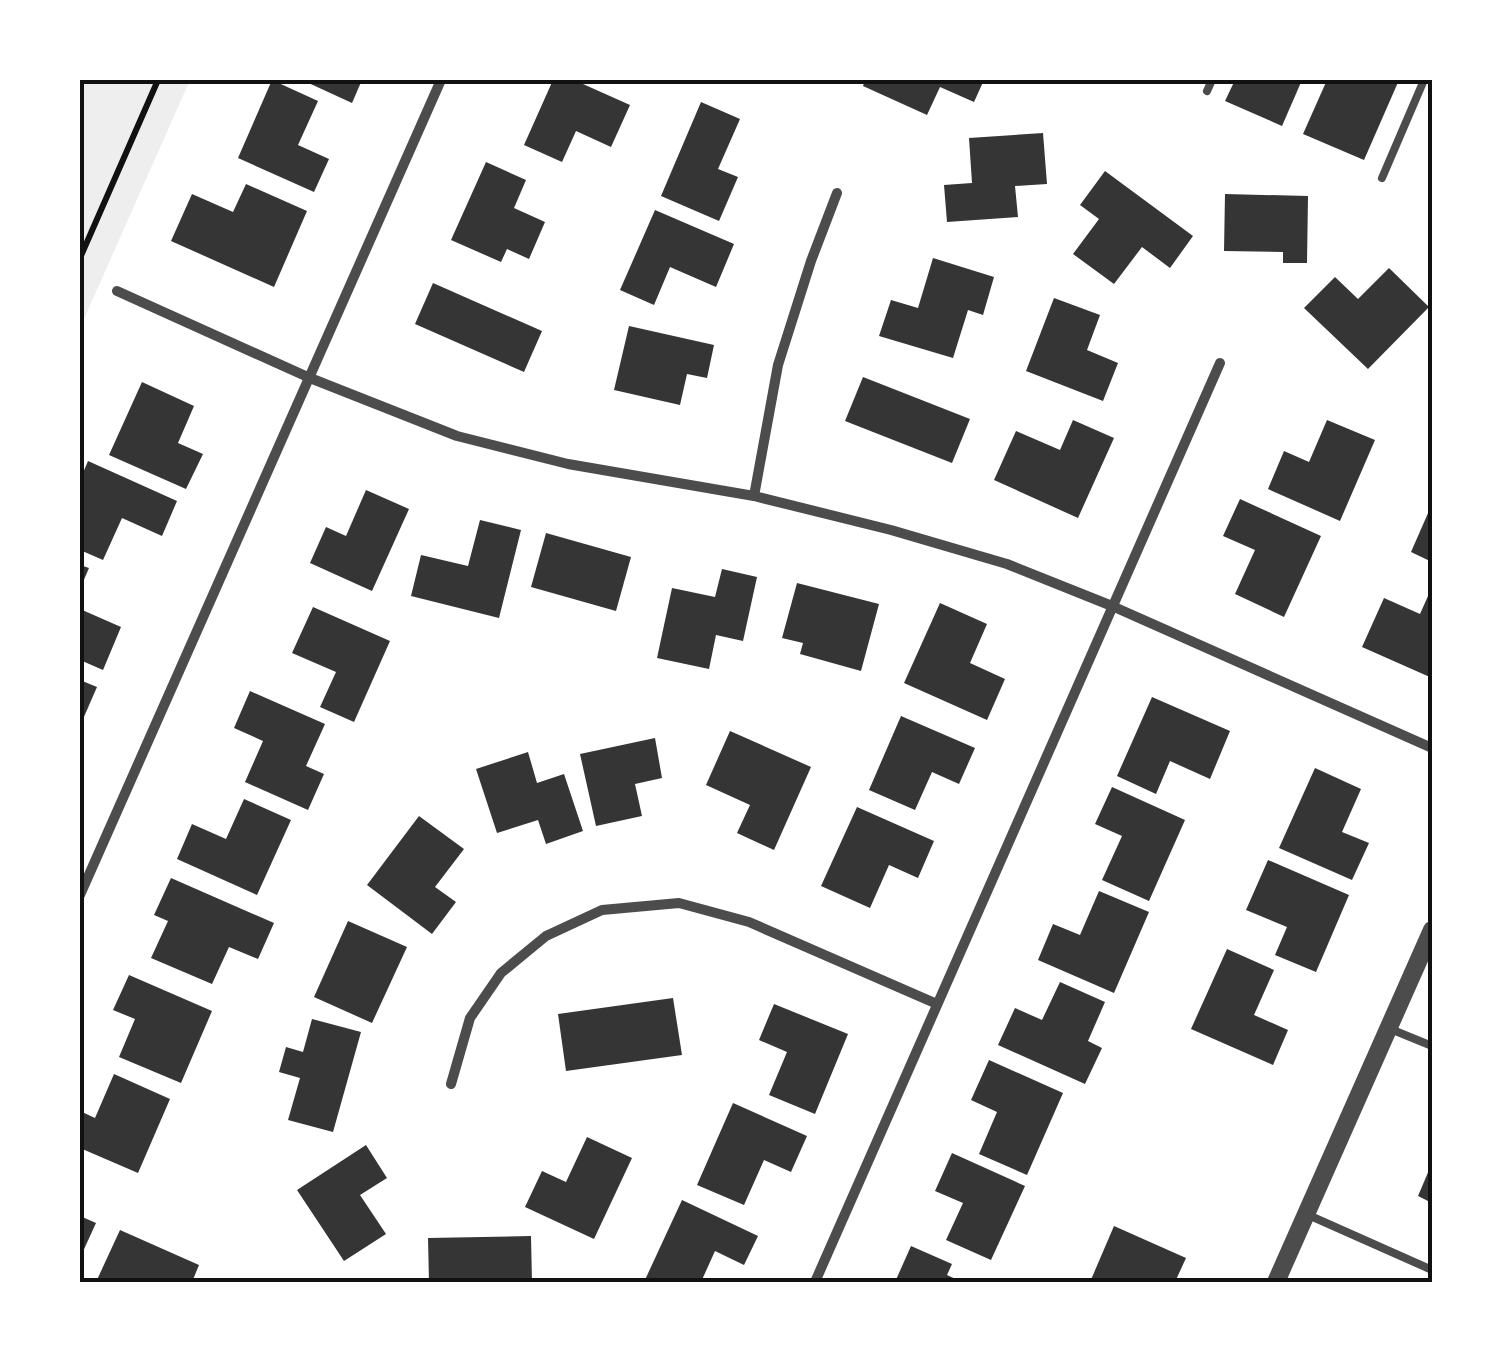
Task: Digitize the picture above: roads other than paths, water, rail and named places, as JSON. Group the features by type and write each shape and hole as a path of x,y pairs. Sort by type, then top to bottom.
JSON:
{"street":[{"path":"80,895 441,80"},
{"path":"754,496 778,365 837,194"},
{"path":"117,291 310,378 456,436 568,464 754,496 1007,564 1112,606 1432,748"},
{"path":"815,1282 1220,362"},
{"path":"452,1084 470,1018 501,973 546,936 602,910 679,903 749,922 937,1004"},
{"path":"1276,1282 1432,930"}],"lane":[{"path":"1208,91 1212,80"},
{"path":"1382,178 1424,80"},
{"path":"1388,1028 1432,1046"},
{"path":"1306,1214 1432,1270"}]}
